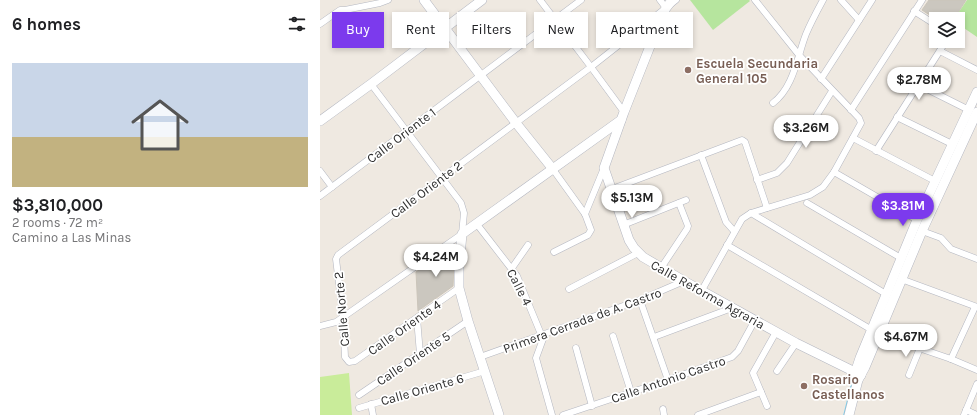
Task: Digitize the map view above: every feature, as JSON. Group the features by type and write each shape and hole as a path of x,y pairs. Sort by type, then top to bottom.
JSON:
{"street":[{"path":"320,24 340,10 380,4 388,0"},
{"path":"424,0 433,12"},
{"path":"449,25 482,0"},
{"path":"540,0 549,12"},
{"name":"Calle Oriente 1","path":"565,12 581,0"},
{"path":"660,0 666,4"},
{"path":"584,214 604,168 622,116 666,4 672,0"},
{"name":"Calle Oriente 2","path":"337,256 591,67 666,4 676,0"},
{"path":"702,290 742,218 751,213 816,192 827,183 834,172 861,121 799,55 755,0"},
{"path":"773,103 780,98 787,88 806,34 822,0"},
{"path":"841,0 858,20"},
{"path":"821,79 872,0"},
{"path":"851,110 922,0"},
{"path":"914,11 929,21"},
{"path":"449,33 516,123 552,168 584,214 591,228 590,233 554,252"},
{"name":"Calle Oriente 1","path":"320,196 534,36"},
{"path":"320,121 419,48"},
{"path":"576,48 591,67 622,116"},
{"path":"876,151 942,48"},
{"path":"940,51 977,70"},
{"path":"371,84 463,206 464,213 459,267 459,288 468,321 499,415"},
{"path":"919,85 974,115"},
{"path":"758,180 777,173 787,163 832,91"},
{"path":"875,332 901,279 974,115 977,92"},
{"path":"850,415 858,376 875,332 886,294 917,220 952,144 974,115"},
{"path":"320,326 336,322 462,234 622,116"},
{"path":"897,117 952,144"},
{"path":"853,138 935,181"},
{"path":"612,189 742,140 745,142 767,208"},
{"path":"701,155 726,222 734,231"},
{"name":"Calle Reforma Agraria","path":"604,168 623,225 629,240 638,253 661,268 732,308 858,376"},
{"path":"320,171 332,187"},
{"path":"834,172 917,220"},
{"path":"623,225 686,200"},
{"path":"661,268 688,226 679,203"},
{"path":"806,203 901,258"},
{"path":"751,213 886,294"},
{"name":"Calle 4","path":"476,223 517,276 541,336"},
{"path":"922,231 941,238 951,249 977,259"},
{"path":"512,268 528,245"},
{"path":"727,245 875,332 951,359 977,370"},
{"path":"569,289 638,253"},
{"name":"Calle Norte 2","path":"337,256 343,316 345,357 348,361"},
{"path":"901,279 976,307 951,359"},
{"name":"Primera Cerrada de A. Castro","path":"480,357 640,300 684,281"},
{"name":"Calle Oriente 4","path":"348,361 355,362 459,288"},
{"path":"640,300 668,380"},
{"path":"654,337 732,308"},
{"path":"417,318 420,354"},
{"name":"Calle Antonio Castro","path":"563,415 668,380 735,355 755,320"},
{"name":"Calle Oriente 5","path":"359,395 468,321"},
{"path":"767,406 754,373 776,332"},
{"path":"541,336 543,342 536,358 552,415"},
{"path":"613,336 631,392"},
{"path":"777,372 796,343"},
{"path":"576,348 592,406"},
{"path":"909,375 920,348"},
{"name":"Calle Oriente 6","path":"359,408 485,371"},
{"path":"977,384 965,413 977,415"},
{"path":"698,415 761,392"},
{"path":"371,404 373,415"}],"green space":[{"path":"690,0 749,0 750,1 713,30"},
{"path":"967,0 977,0 977,37 965,29 965,12 959,12"},
{"path":"349,373 352,415 320,415 320,377"}],"building":[{"path":"929,0 966,0 958,12 929,12 929,14 922,10"},
{"path":"455,244 453,286 418,311 416,272"}],"waterway":[{"path":"844,415 852,383"}],"place":[{"name":"Escuela Secundaria General 105","path":"688,70"},
{"name":"Rosario Castellanos","path":"804,386"}]}
